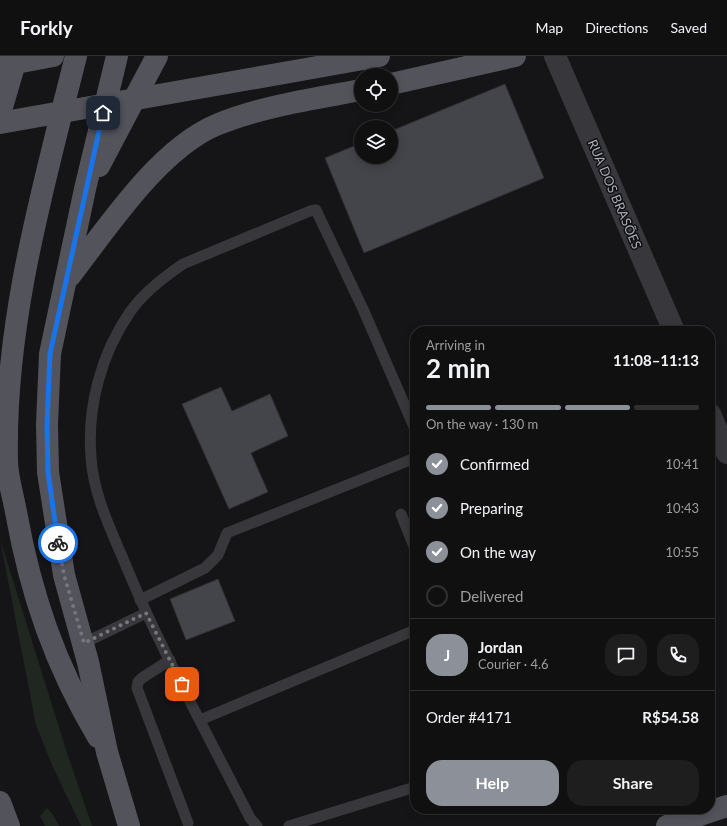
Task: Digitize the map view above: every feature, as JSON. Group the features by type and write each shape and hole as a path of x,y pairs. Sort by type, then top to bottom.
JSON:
{"main road":[{"path":"0,114 17,56"},
{"path":"0,66 53,56"},
{"path":"76,56 32,236 10,363 7,462 22,548 44,627 76,700 107,752"},
{"path":"117,56 85,189 50,354 47,424 48,472 64,575 84,643 107,752 129,826"},
{"path":"85,189 157,56"},
{"path":"398,82 515,56"},
{"path":"0,123 371,58"},
{"path":"66,280 130,200 163,162 193,138 215,126 239,117 278,106 354,91"},
{"path":"0,802 8,826"},
{"path":"715,810 727,806"},
{"path":"667,826 703,814"}],"street":[{"name":"RUA DOS BRASÕES","path":"555,56 672,326"},
{"path":"715,425 727,453"}],"lane":[{"path":"257,826 250,818 146,613 110,528 94,480 91,458 90,430 93,406 101,372 118,332 131,311 155,286 183,264 310,211 316,210 363,309 410,417"},
{"path":"140,600 205,568 218,555 227,533 410,460"},
{"path":"401,514 410,536"},
{"path":"84,643 146,613"},
{"path":"200,720 410,632"},
{"path":"170,660 142,678 138,682 137,688 188,823"},
{"path":"289,826 410,789"}],"shaded area":[{"path":"0,539 67,753 92,826 81,826 52,765 36,725"},
{"path":"47,808 59,826 45,826 40,816"}],"building":[{"path":"505,84 544,178 364,253 325,158 354,146 354,164 398,164 398,128"},
{"path":"221,387 232,411 270,394 288,436 251,453 268,492 229,509 182,404"},
{"path":"218,579 235,621 186,640 170,599"}],"way so far":[{"path":"58,543 64,575 84,643 146,613 182,684"}],"route":[{"path":"58,543 48,472 47,424 50,354 85,189 103,113"}]}
